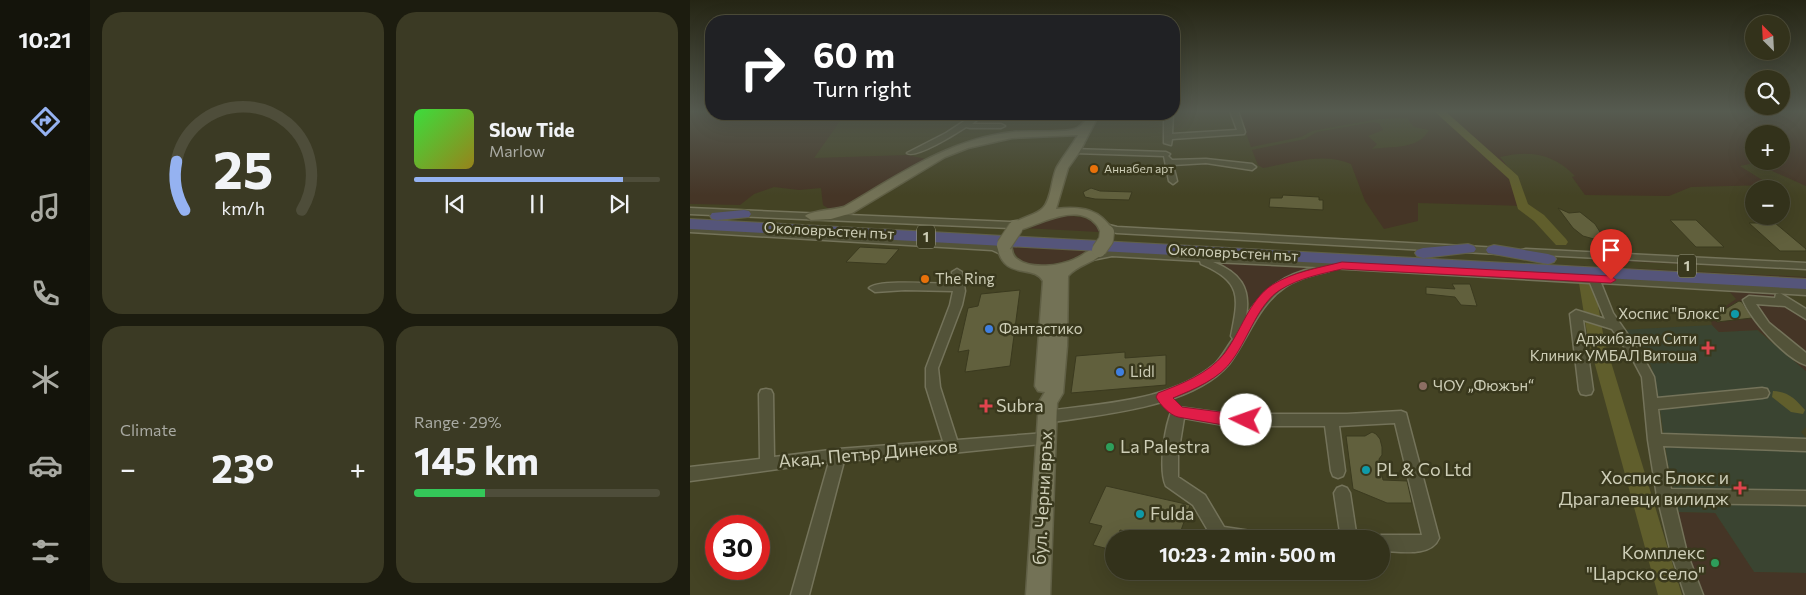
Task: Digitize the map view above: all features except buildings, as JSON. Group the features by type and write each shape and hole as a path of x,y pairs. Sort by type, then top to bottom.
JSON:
{"highway":[{"path":"717,216 744,214"},
{"name":"Околовръстен път","path":"690,215 1170,241 1661,276 1806,284"},
{"name":"Околовръстен път","path":"690,224 1421,258 1548,259 1806,273"},
{"path":"1421,258 1468,249"},
{"path":"1494,250 1548,259"},
{"path":"1421,258 1476,272"},
{"path":"1594,278 1661,276"}],"main road":[{"path":"811,216 848,210 942,156 966,145 995,139"},
{"path":"1042,216 1051,208 1059,175 1081,139"},
{"path":"1075,151 1076,156 1065,182 1062,204 1066,209 1094,217 1106,230 1106,240 1093,254 1069,266 1038,270 1017,265 1010,260 1004,249 1009,235 1020,225 1042,216 1059,212 1075,212"},
{"name":"бул. Черни връх","path":"1038,595 1048,409 1054,393 1059,346 1061,275 1069,266"},
{"name":"бул. Черни връх","path":"1038,270 1046,274 1050,281 1044,395 1048,409"}],"street":[{"path":"911,153 943,139"},
{"path":"1169,139 1166,154 1170,163 1173,181"},
{"path":"1075,151 1166,154"},
{"path":"1170,163 1206,161 1252,167"},
{"name":"Околовръстен път","path":"690,211 1020,225"},
{"name":"Околовръстен път","path":"690,229 1004,249"},
{"name":"Околовръстен път","path":"1106,230 1806,266"},
{"name":"Околовръстен път","path":"1093,254 1192,257 1806,291"},
{"path":"1192,257 1224,270 1233,278 1241,290 1243,306 1235,345"},
{"path":"1048,409 1163,397 1193,384 1218,368 1228,357 1259,304 1276,288 1300,276 1342,266"},
{"path":"952,447 933,387 932,368 956,305 957,272"},
{"path":"1594,278 1608,314 1638,358 1648,377 1655,440 1665,496 1679,553 1694,595"},
{"path":"875,288 905,286 958,288"},
{"path":"1772,289 1786,302 1806,315"},
{"path":"1786,302 1749,300 1751,308 1760,320 1806,360"},
{"path":"1586,390 1576,314 1615,326"},
{"path":"1652,404 1762,393"},
{"path":"766,394 767,463"},
{"path":"1163,397 1178,412 1229,420 1331,420 1401,417 1431,538 1425,543 1390,543"},
{"path":"1178,412 1170,473 1171,481 1199,500 1217,530"},
{"path":"1331,420 1338,471"},
{"name":"Акад. Петър Динеков","path":"690,474 838,455 1046,439"},
{"path":"1655,440 1806,445"},
{"path":"800,595 838,455"},
{"path":"1342,493 1348,530"},
{"path":"1665,496 1806,498"}],"shaded area":[{"path":"690,139 828,139 814,158 907,155 926,159 848,205 829,209 823,205 821,188 799,190 774,187 754,194 740,205 690,204"},
{"path":"1248,139 1292,139 1251,147"},
{"path":"1305,139 1371,139 1377,144 1372,149 1411,144 1421,139 1745,139 1745,165 1740,166 1762,180 1745,180 1745,186 1691,187 1669,196 1585,195 1572,177 1575,176 1558,162 1540,155 1511,155 1500,157 1519,181 1526,206 1418,203 1418,221 1384,229 1365,201 1351,164 1330,159 1318,159 1296,161 1263,168 1258,165 1252,150"},
{"path":"1790,139 1806,139 1806,186 1770,170 1790,170"},
{"path":"1059,216 1088,219 1093,222 1099,232 1023,228"},
{"path":"1012,245 1091,250 1059,263 1035,265 1024,262 1016,255"},
{"path":"1598,258 1806,269 1806,270 1618,261"},
{"path":"1220,263 1308,268 1274,283 1250,307 1245,286 1232,271"},
{"path":"1568,265 1806,277 1806,279 1568,267"},
{"path":"1729,291 1783,293 1806,310 1806,371 1758,330 1719,332 1712,325 1710,317 1736,299"},
{"name":"Хоспис Блокс и Драгалевци вилидж","path":"1712,325 1719,332 1757,330 1806,371 1806,427 1801,432 1806,438 1806,573 1754,572 1715,513 1679,512 1668,464 1658,396 1651,365 1621,330"},
{"path":"1773,391 1791,397 1805,410 1803,414 1791,412 1772,397"},
{"name":"Комплекс \"Царско село\"","path":"1669,512 1715,513 1754,572 1806,573 1806,595 1694,595"}],"waterway":[{"path":"1470,139 1514,178 1522,206 1539,218 1561,242"},
{"path":"1586,283 1596,339 1670,595"}],"place":[{"name":"Аннабел арт","path":"1094,169"},
{"name":"The Ring","path":"925,279"},
{"name":"Хоспис \"Блокс\"","path":"1735,314"},
{"name":"Фантастико","path":"989,329"},
{"name":"Аджибадем Сити Клиник УМБАЛ Витоша","path":"1708,348"},
{"name":"Lidl","path":"1120,372"},
{"name":"ЧОУ „Фюжън“","path":"1423,386"},
{"name":"Subra","path":"986,406"},
{"name":"La Palestra","path":"1110,447"},
{"name":"PL & Co Ltd","path":"1366,470"},
{"name":"Хоспис Блокс и Драгалевци вилидж","path":"1740,488"},
{"name":"Fulda","path":"1140,514"},
{"name":"Комплекс \"Царско село\"","path":"1715,563"}],"route":[{"path":"1246,420 1229,420 1178,412 1163,397 1193,384 1218,368 1228,357 1263,298 1283,283 1300,276 1342,266 1611,280"}]}
